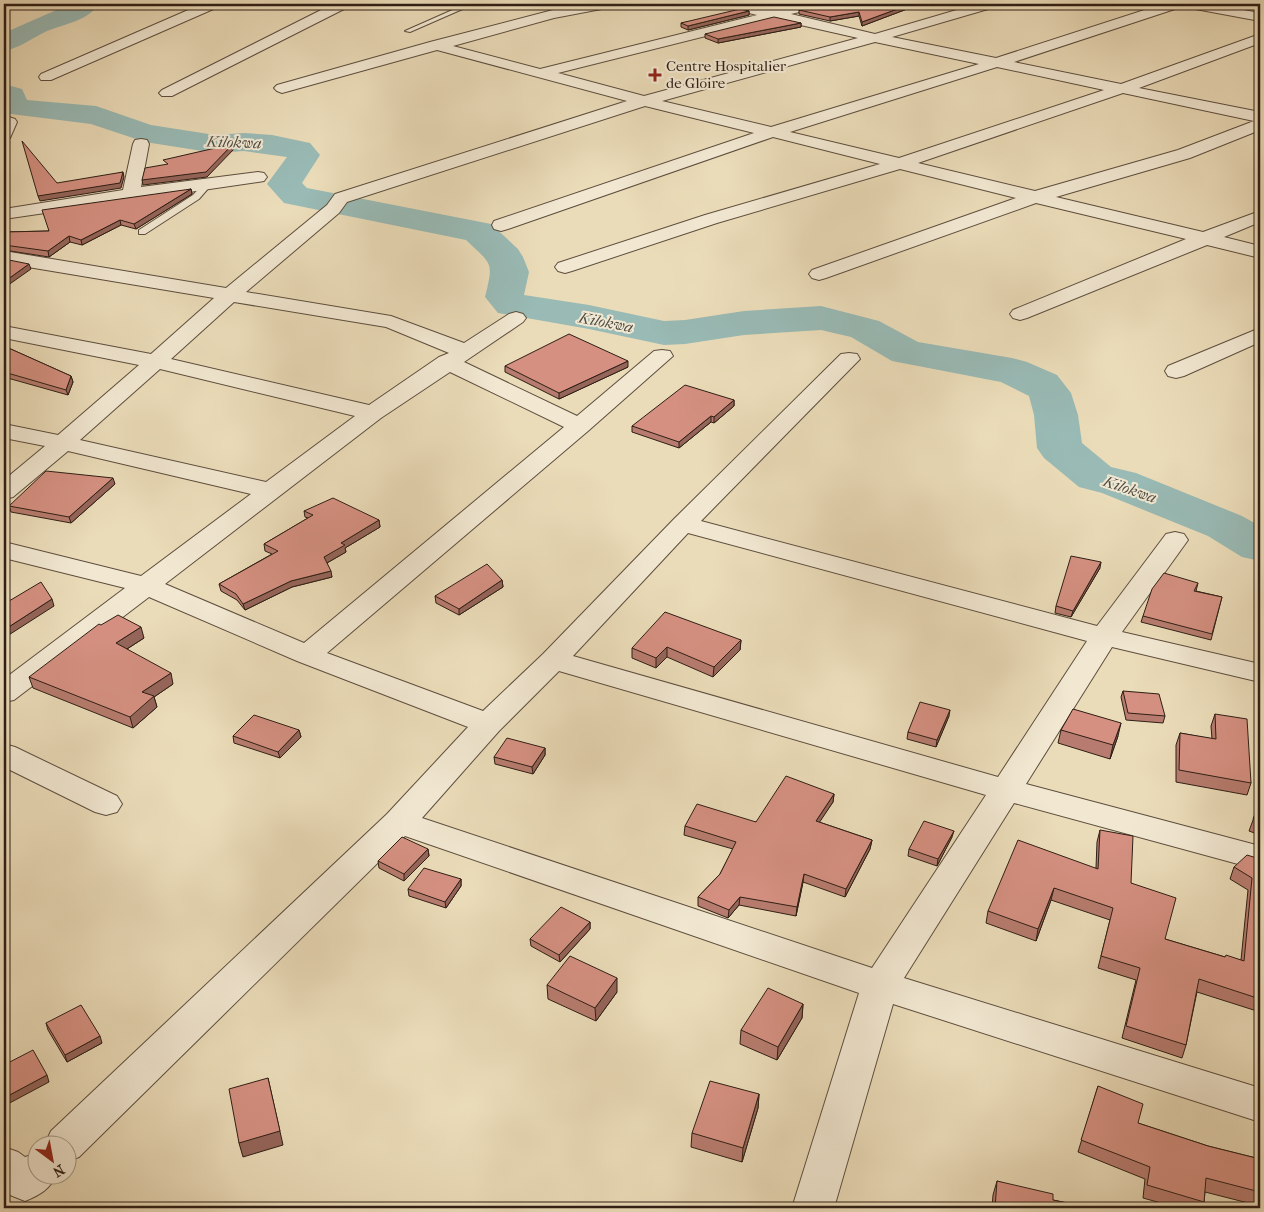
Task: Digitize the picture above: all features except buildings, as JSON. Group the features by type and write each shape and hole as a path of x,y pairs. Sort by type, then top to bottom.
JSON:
{"street":[{"path":"46,77 213,4"},
{"path":"167,94 343,4"},
{"path":"282,88 553,14 607,4"},
{"path":"729,4 875,38 1260,117"},
{"path":"540,73 816,4"},
{"path":"4,492 63,443 154,361 337,203 644,101 875,38 990,4"},
{"path":"501,225 770,132 996,63 1176,4"},
{"path":"1190,4 1260,17"},
{"path":"525,6 553,14"},
{"path":"566,267 711,219 899,164 1121,89 1260,38"},
{"path":"435,45 644,101 1260,252"},
{"path":"819,274 1035,197 1184,154 1260,124"},
{"path":"131,194 140,144"},
{"path":"4,214 258,177"},
{"path":"1020,314 1260,216"},
{"path":"4,257 391,322 580,426"},
{"path":"4,693 373,413 516,318"},
{"path":"4,332 154,361 373,413"},
{"path":"1176,371 1260,334"},
{"path":"307,655 662,356"},
{"path":"74,1134 399,822 488,724 553,660 682,524 849,358"},
{"path":"4,431 271,491"},
{"path":"682,524 1104,638 1260,674"},
{"path":"813,1208 880,985 1104,638 1175,540"},
{"path":"4,550 145,585 307,655 488,724"},
{"path":"553,660 1006,790 1260,858"},
{"path":"4,754 106,804"},
{"path":"399,822 880,985 1260,1105"},
{"path":"4,1165 25,1182 28,1179"}],"lane":[{"path":"408,31 472,4"},
{"path":"142,232 196,198 208,184"}],"waterway":[{"name":"Kilokwa","path":"4,43 37,26 73,13 86,4"},
{"name":"Kilokwa","path":"4,93 12,95 10,103 22,108 96,115 145,133 215,144 244,142 272,144 299,150 304,155 284,184 296,196 478,232 505,257 510,272 504,297 512,305 589,317 664,333 685,332 744,323 821,318 865,329 906,352 1012,371 1042,384 1050,393 1056,415 1060,448 1095,477 1119,483 1225,526 1260,546"}],"place":[{"name":"Centre Hospitalier de Gloire","path":"655,75"}]}
